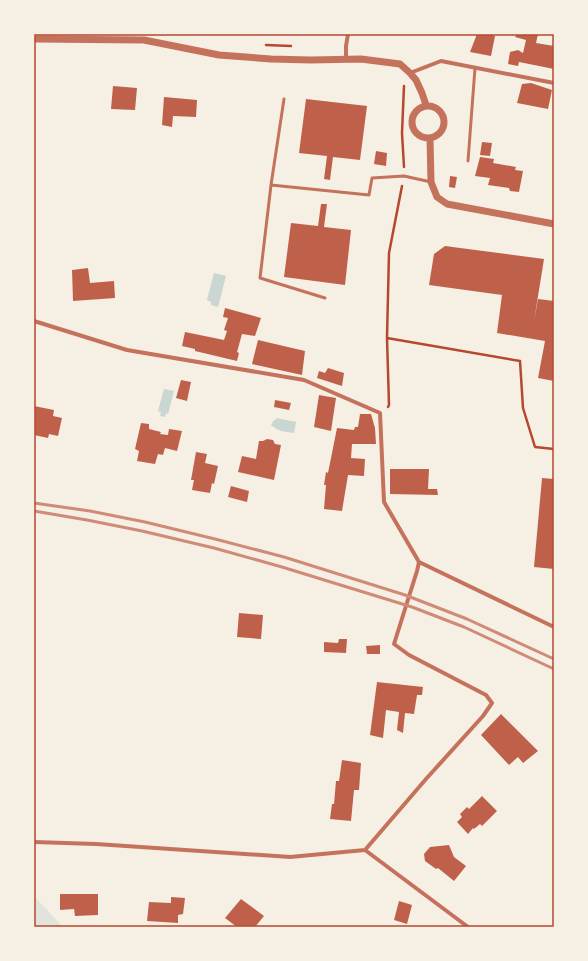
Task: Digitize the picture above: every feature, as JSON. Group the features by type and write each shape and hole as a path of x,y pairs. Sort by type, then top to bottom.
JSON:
{"street":[{"path":"346,58 348,34"},
{"path":"34,39 144,40 219,54 271,59 311,60 346,58 400,64 416,80 426,105"},
{"path":"410,73 442,61 554,83"},
{"path":"426,105 436,107 443,115 444,120 444,125 439,134 430,138 421,137 414,131 411,123 412,115 418,108 426,105"},
{"path":"430,138 431,182 437,197 447,204 554,224"},
{"path":"34,321 127,350 304,380 380,413 384,502 419,562 554,627"},
{"path":"365,850 426,779 484,716 492,703 486,695 409,655 394,644 419,562"},
{"path":"34,842 96,844 290,857 365,850 468,927"}],"lane":[{"path":"468,161 475,68"},
{"path":"284,99 271,185 260,278 325,298"},
{"path":"271,185 369,195 372,178 404,176 431,182"}],"path":[{"path":"380,413 390,406 387,338 389,253 404,176 402,133 405,82 400,64"},
{"path":"387,338 520,361 523,408 535,447 554,449"}],"shaded area":[{"path":"214,273 226,276 218,307 211,305 211,302 207,300"},
{"path":"164,389 174,391 168,414 166,413 165,417 160,416 161,412 158,411"},
{"path":"276,418 296,422 294,433 276,429 271,425"},
{"path":"34,896 63,927 34,927"}],"building":[{"path":"477,34 489,34 495,36 491,56 470,52"},
{"path":"517,34 538,34 536,43 554,46 554,69 519,62 518,66 508,64 510,52 518,50 523,53 526,40 515,37"},
{"path":"531,83 552,90 548,109 517,103 522,84"},
{"path":"113,86 137,88 135,110 111,109"},
{"path":"164,97 197,100 196,117 173,116 172,127 162,125"},
{"path":"306,99 367,106 360,160 333,157 330,180 324,179 327,156 299,153"},
{"path":"482,142 492,143 490,156 480,155"},
{"path":"376,151 387,153 386,166 374,164"},
{"path":"480,157 494,159 493,163 516,167 515,170 523,171 519,192 510,191 509,188 488,185 490,178 475,176"},
{"path":"450,176 457,177 455,188 449,187"},
{"path":"321,204 327,204 324,227 351,230 345,285 284,277 291,223 318,226"},
{"path":"445,246 544,259 534,321 538,299 554,301 554,381 538,378 545,341 497,333 502,295 429,285 434,254"},
{"path":"88,268 90,283 114,281 115,298 73,301 72,270"},
{"path":"225,308 261,318 255,336 242,334 237,352 239,353 237,361 195,351 195,349 182,346 185,332 224,340 227,331 224,330 228,318 223,317"},
{"path":"258,340 305,351 302,375 252,364"},
{"path":"328,368 344,373 342,386 317,378 319,371 325,373"},
{"path":"181,380 191,382 187,401 176,398"},
{"path":"319,395 336,398 331,431 314,427"},
{"path":"275,400 291,403 289,410 274,407"},
{"path":"34,406 54,410 53,416 62,418 58,436 49,434 48,438 34,435"},
{"path":"360,414 371,414 375,428 376,444 352,444 351,458 365,459 364,476 348,475 342,511 324,509 326,485 324,485 326,472 328,473 337,428 354,430 355,427 358,427"},
{"path":"141,423 149,424 149,429 161,432 160,434 168,435 169,429 182,431 177,451 165,448 163,455 158,454 155,464 137,461 139,451 135,449"},
{"path":"267,439 273,440 275,444 281,445 274,480 238,472 242,456 256,459 259,441"},
{"path":"196,452 207,454 205,463 218,466 214,484 212,483 210,493 192,490 194,480 191,480"},
{"path":"390,469 429,469 428,489 437,489 438,495 390,494"},
{"path":"542,478 554,479 554,569 534,567"},
{"path":"231,486 249,491 247,502 228,497"},
{"path":"239,613 263,615 261,639 237,637"},
{"path":"339,639 347,639 346,653 324,652 324,642 338,643"},
{"path":"380,645 380,654 367,654 366,646"},
{"path":"377,682 423,687 422,695 417,695 414,714 405,713 403,733 397,730 399,712 386,710 383,738 370,735"},
{"path":"501,714 538,751 523,763 518,757 509,765 481,735"},
{"path":"342,760 361,763 359,790 354,790 351,821 330,819 332,804 334,804 336,781 339,781"},
{"path":"482,796 497,811 482,826 480,824 474,829 473,828 468,834 457,822 462,817 460,814 467,807 469,809"},
{"path":"449,845 454,857 466,866 454,881 438,868 436,869 425,861 424,854 430,847"},
{"path":"60,894 98,894 98,915 75,916 74,909 60,910"},
{"path":"171,897 185,898 183,914 178,915 178,923 147,921 149,902 171,903"},
{"path":"241,899 264,916 255,927 237,927 225,918"},
{"path":"399,901 412,905 407,924 394,920"}],"railway":[{"path":"34,503 90,511 145,522 284,557 405,595 467,619 554,659"},
{"path":"34,511 142,531 214,548 282,567 412,607 464,627 554,669"}]}
